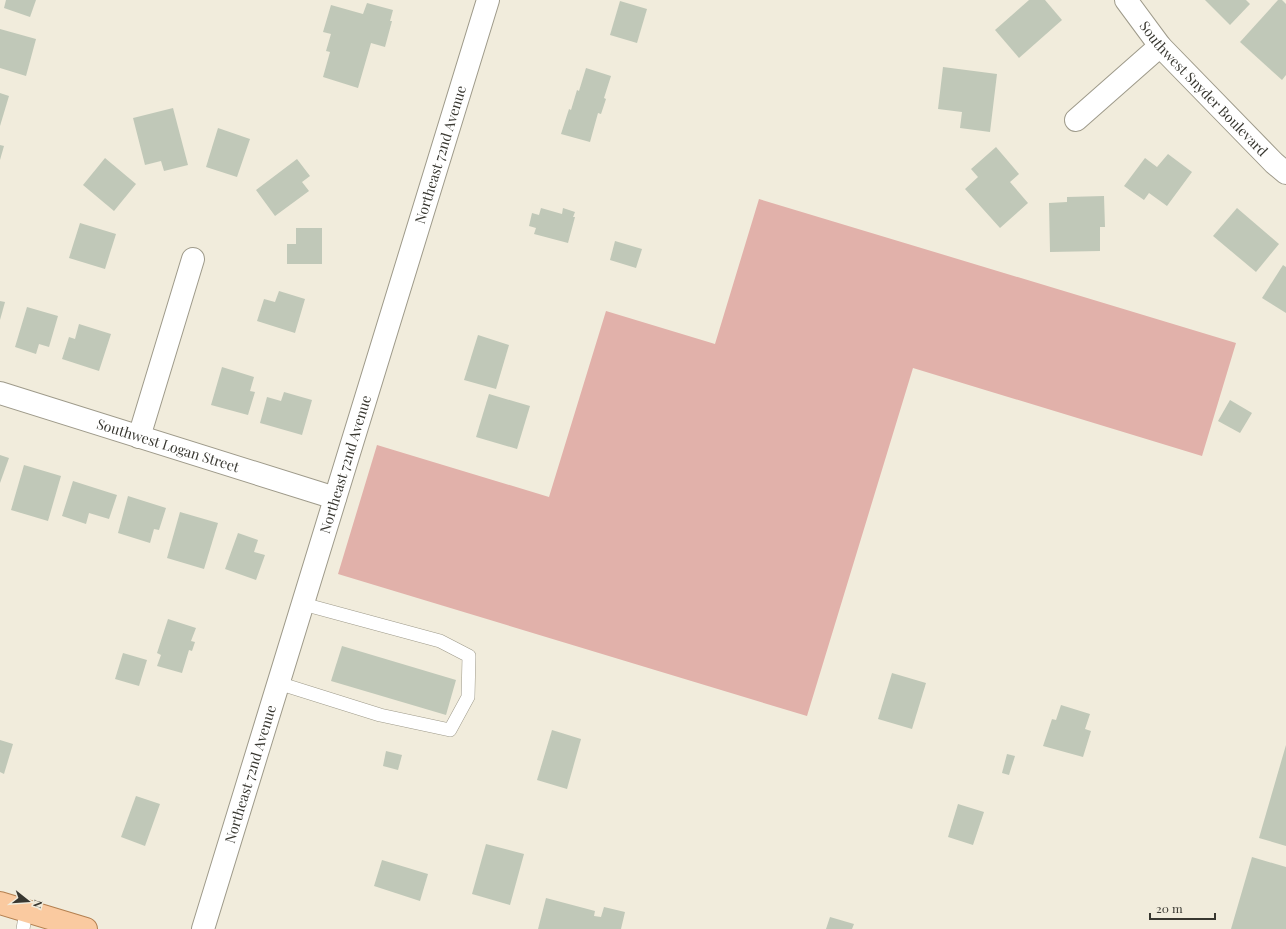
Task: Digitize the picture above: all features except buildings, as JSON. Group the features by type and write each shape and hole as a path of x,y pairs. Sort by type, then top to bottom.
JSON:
{"main road":[{"path":"0,903 24,920 86,929"}],"street":[{"name":"Northeast 72nd Avenue","path":"203,929 488,0"},
{"name":"Southwest Snyder Boulevard","path":"1126,0 1160,46 1274,163 1286,173"},
{"path":"1076,120 1160,46"},
{"path":"139,437 193,259"},
{"name":"Southwest Logan Street","path":"0,394 335,498"}],"lane":[{"path":"278,683 380,715 450,730 468,697 469,656 440,642 303,604"}],"shaded area":[{"path":"759,199 1236,343 1202,456 913,368 807,716 338,574 377,445 549,497 606,311 715,344"}]}
